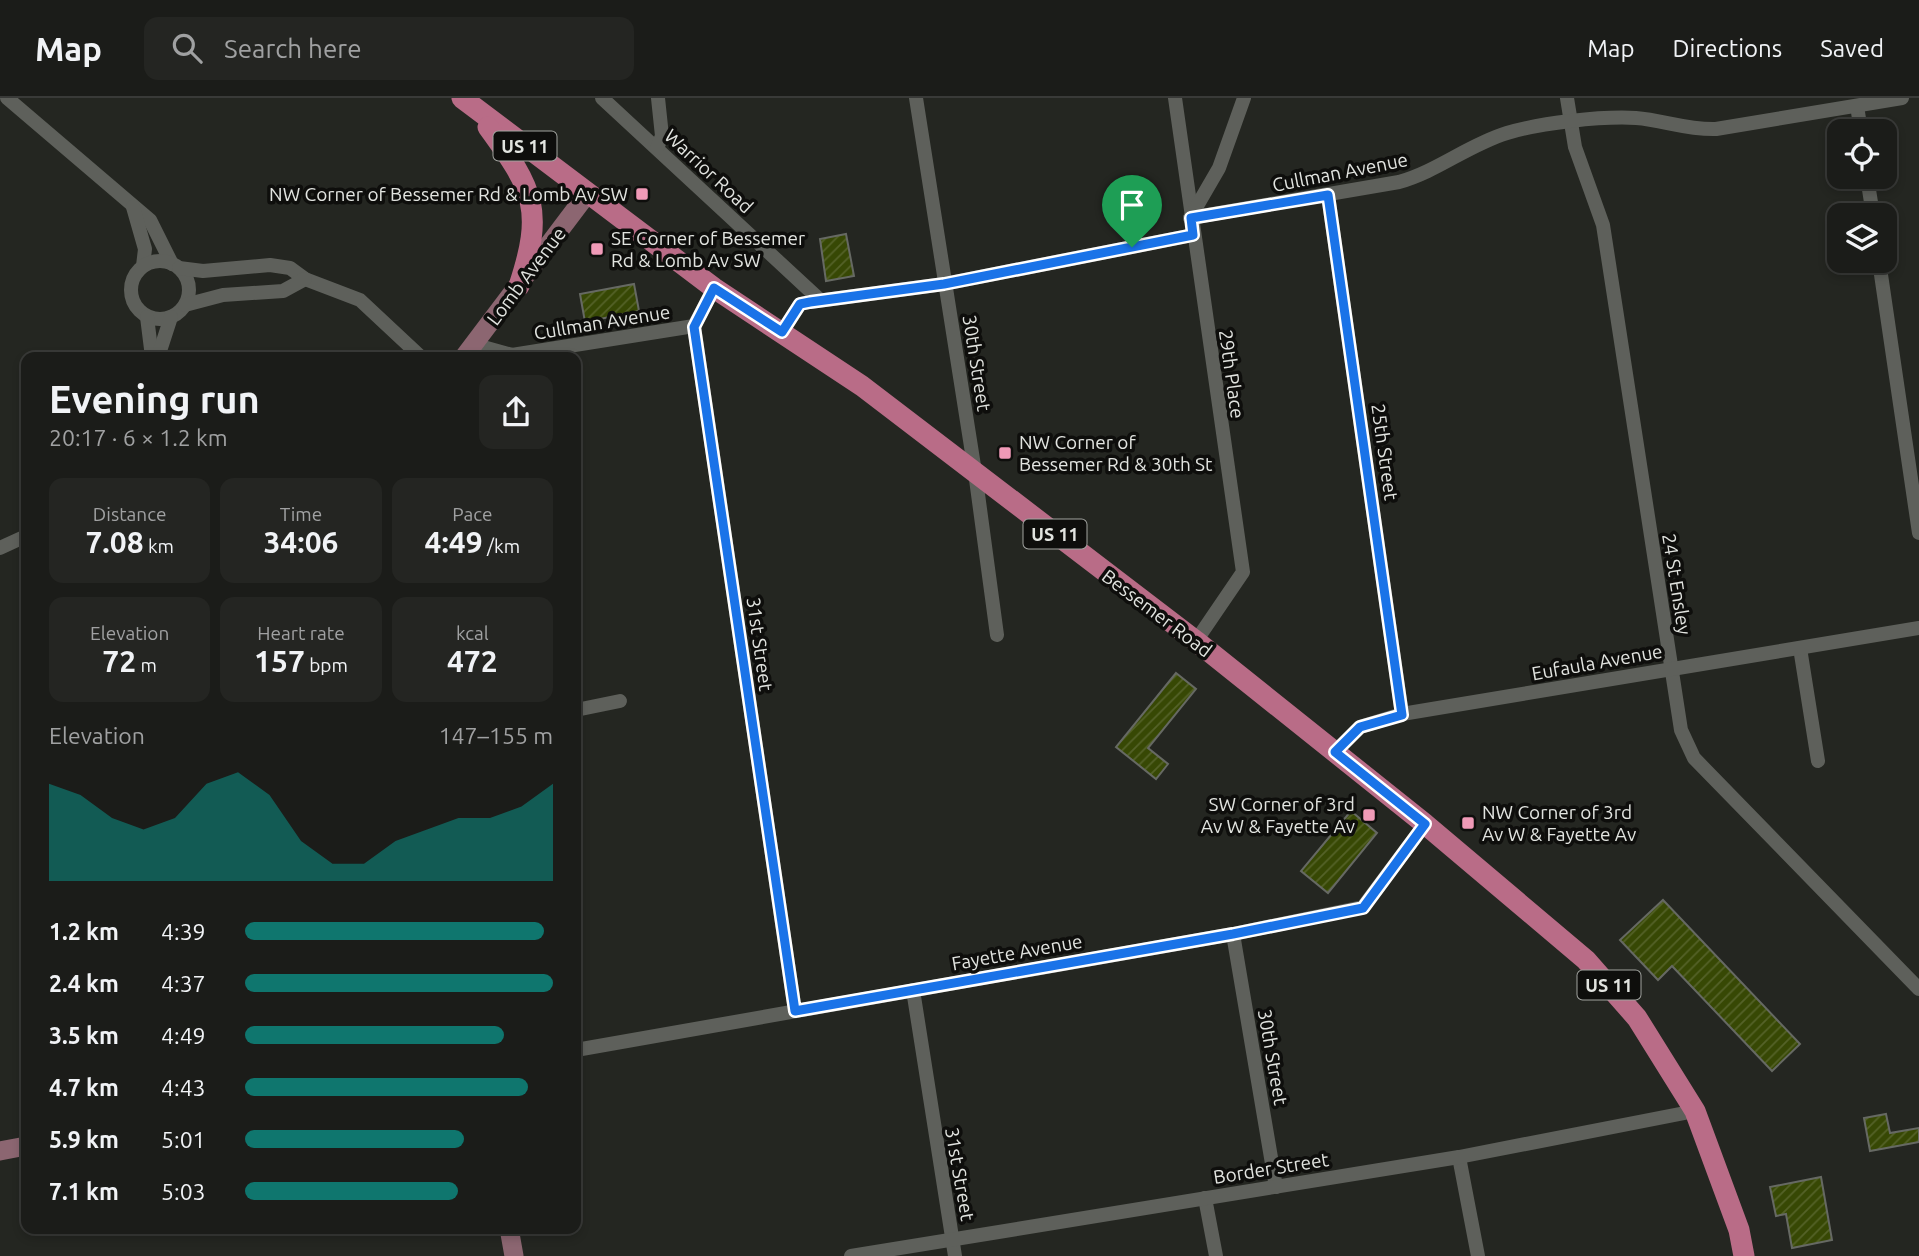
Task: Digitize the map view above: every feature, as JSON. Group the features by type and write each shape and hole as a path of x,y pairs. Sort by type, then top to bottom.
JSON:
{"main road":[{"name":"Bessemer Road","path":"467,102 714,288 862,386 1196,641 1425,824 1586,960 1637,1018 1695,1111"},
{"path":"467,102 519,170 532,202 534,232 519,286"},
{"name":"Lomb Avenue","path":"470,351 587,194"},
{"name":"US 11","path":"1695,1111 1739,1230 1744,1256"},
{"path":"0,1151 21,1147"},
{"path":"510,1234 514,1256"}],"street":[{"path":"7,98 150,220 188,286 185,305"},
{"name":"Warrior Road","path":"602,98 820,300"},
{"path":"657,148 662,136 658,98"},
{"name":"30th Street","path":"916,98 998,635"},
{"name":"29th Place","path":"1175,98 1242,572 1196,641"},
{"path":"1191,218 1219,168 1244,98"},
{"name":"24 St Ensley","path":"1567,98 1575,147 1603,225 1681,730 1694,758 1919,989"},
{"name":"Cullman Avenue","path":"1191,218 1328,195 1425,175 1474,146 1509,133 1570,123 1638,118 1692,130 1823,104 1857,106 1902,98"},
{"path":"1857,106 1859,119"},
{"name":"25th Street","path":"1328,195 1402,715"},
{"path":"132,206 145,249 143,267"},
{"path":"782,332 800,304 944,284 1193,235"},
{"path":"151,352 147,317 134,304 130,290 133,278 143,267 162,261 203,271 270,265 290,268 305,279 360,300 416,352"},
{"path":"1882,273 1919,533"},
{"path":"160,352 171,317 185,305 223,295 284,291 305,279"},
{"path":"694,327 714,288"},
{"path":"147,317 171,317"},
{"name":"Cullman Avenue","path":"532,352 694,327"},
{"name":"31st Street","path":"694,327 795,1011"},
{"path":"0,548 21,538"},
{"name":"Eufaula Avenue","path":"1335,752 1360,727 1402,715 1919,628"},
{"path":"1800,648 1818,761"},
{"path":"581,709 620,701"},
{"name":"Fayette Avenue","path":"581,1049 1233,934 1363,908 1425,824"},
{"name":"30th Street","path":"1233,934 1276,1186"},
{"name":"31st Street","path":"913,990 955,1256"},
{"name":"Border Street","path":"851,1256 1459,1157 1695,1111"},
{"path":"1459,1157 1478,1256"},
{"path":"1205,1198 1216,1256"}],"building":[{"path":"846,234 854,276 826,281 820,239"},
{"path":"634,284 639,311 585,322 580,294"},
{"path":"1176,673 1196,689 1148,748 1168,764 1156,779 1116,747"},
{"path":"1351,811 1377,833 1328,893 1301,871"},
{"path":"1663,900 1800,1044 1772,1071 1672,966 1658,980 1620,940"},
{"path":"1886,1114 1890,1133 1919,1128 1919,1142 1870,1151 1864,1118"},
{"path":"1821,1177 1832,1240 1792,1248 1786,1214 1776,1216 1770,1187"}],"place":[{"name":"NW Corner of Bessemer Rd & Lomb Av SW","path":"642,194"},
{"name":"SE Corner of Bessemer Rd & Lomb Av SW","path":"597,249"},
{"name":"NW Corner of Bessemer Rd & 30th St","path":"1005,453"},
{"name":"SW Corner of 3rd Av W & Fayette Av","path":"1369,815"},
{"name":"NW Corner of 3rd Av W & Fayette Av","path":"1468,823"}],"route":[{"path":"1328,195 1402,715 1360,727 1335,752 1425,824 1363,908 1233,934 795,1011 694,327 714,288 782,332 800,304 944,284 1132,247 1193,235 1191,218 1328,195"}]}
